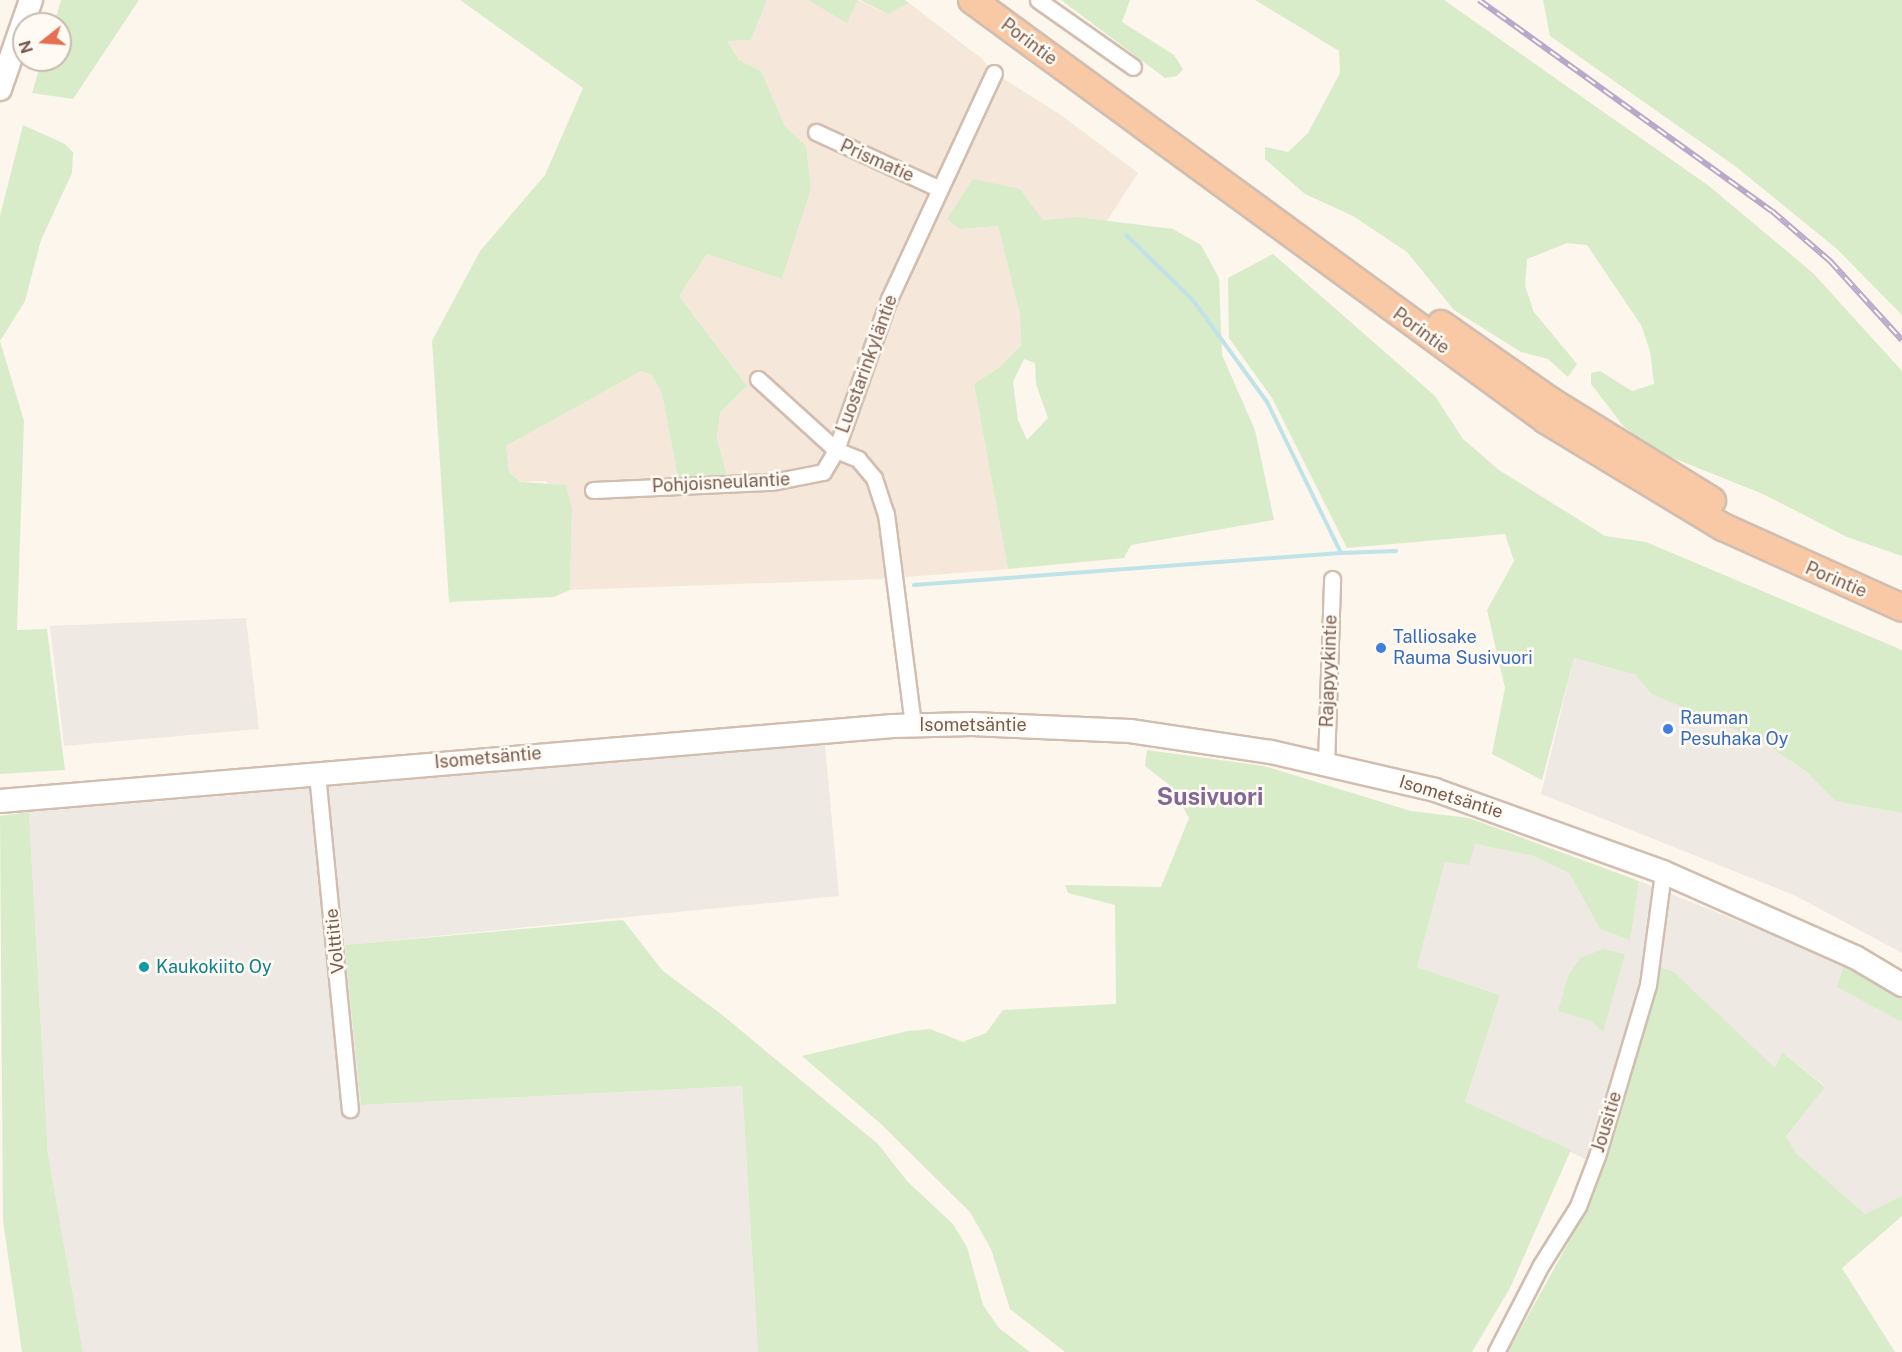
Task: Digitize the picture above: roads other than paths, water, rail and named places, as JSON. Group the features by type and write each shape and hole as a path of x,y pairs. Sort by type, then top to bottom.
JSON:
{"highway":[{"name":"Porintie","path":"972,0 1546,420 1723,527 1902,608"},
{"name":"Porintie","path":"995,0 1552,402 1732,512 1902,589"}],"main road":[{"path":"0,89 31,0"},
{"name":"Isometsäntie","path":"0,801 913,725 1130,731 1326,764 1435,790 1663,872 1855,957 1902,986"}],"street":[{"path":"1038,0 1133,67"},
{"name":"Luostarinkyläntie","path":"913,725 886,514 874,478 858,459 836,450 889,299 938,189 994,73"},
{"name":"Prismatie","path":"816,132 938,189"},
{"path":"759,379 836,450"},
{"name":"Pohjoisneulantie","path":"593,490 798,480 823,472 836,450"},
{"name":"Rajapyykintie","path":"1326,764 1332,579"},
{"name":"Volttitie","path":"317,774 350,1108"},
{"name":"Jousitie","path":"1496,1352 1541,1264 1578,1206 1597,1156 1648,985 1663,872"}],"waterway":[{"path":"914,585 1341,553 1267,402 1193,300 1126,235"},
{"path":"1341,553 1396,551"}],"railway":[{"path":"1479,0 1772,211 1830,261 1902,340"}],"place":[{"name":"Talliosake Rauma Susivuori","path":"1381,648"},
{"name":"Rauman Pesuhaka Oy","path":"1668,729"},
{"name":"Kaukokiito Oy","path":"144,967"}],"district":[{"name":"Susivuori","path":"1210,797"}]}
